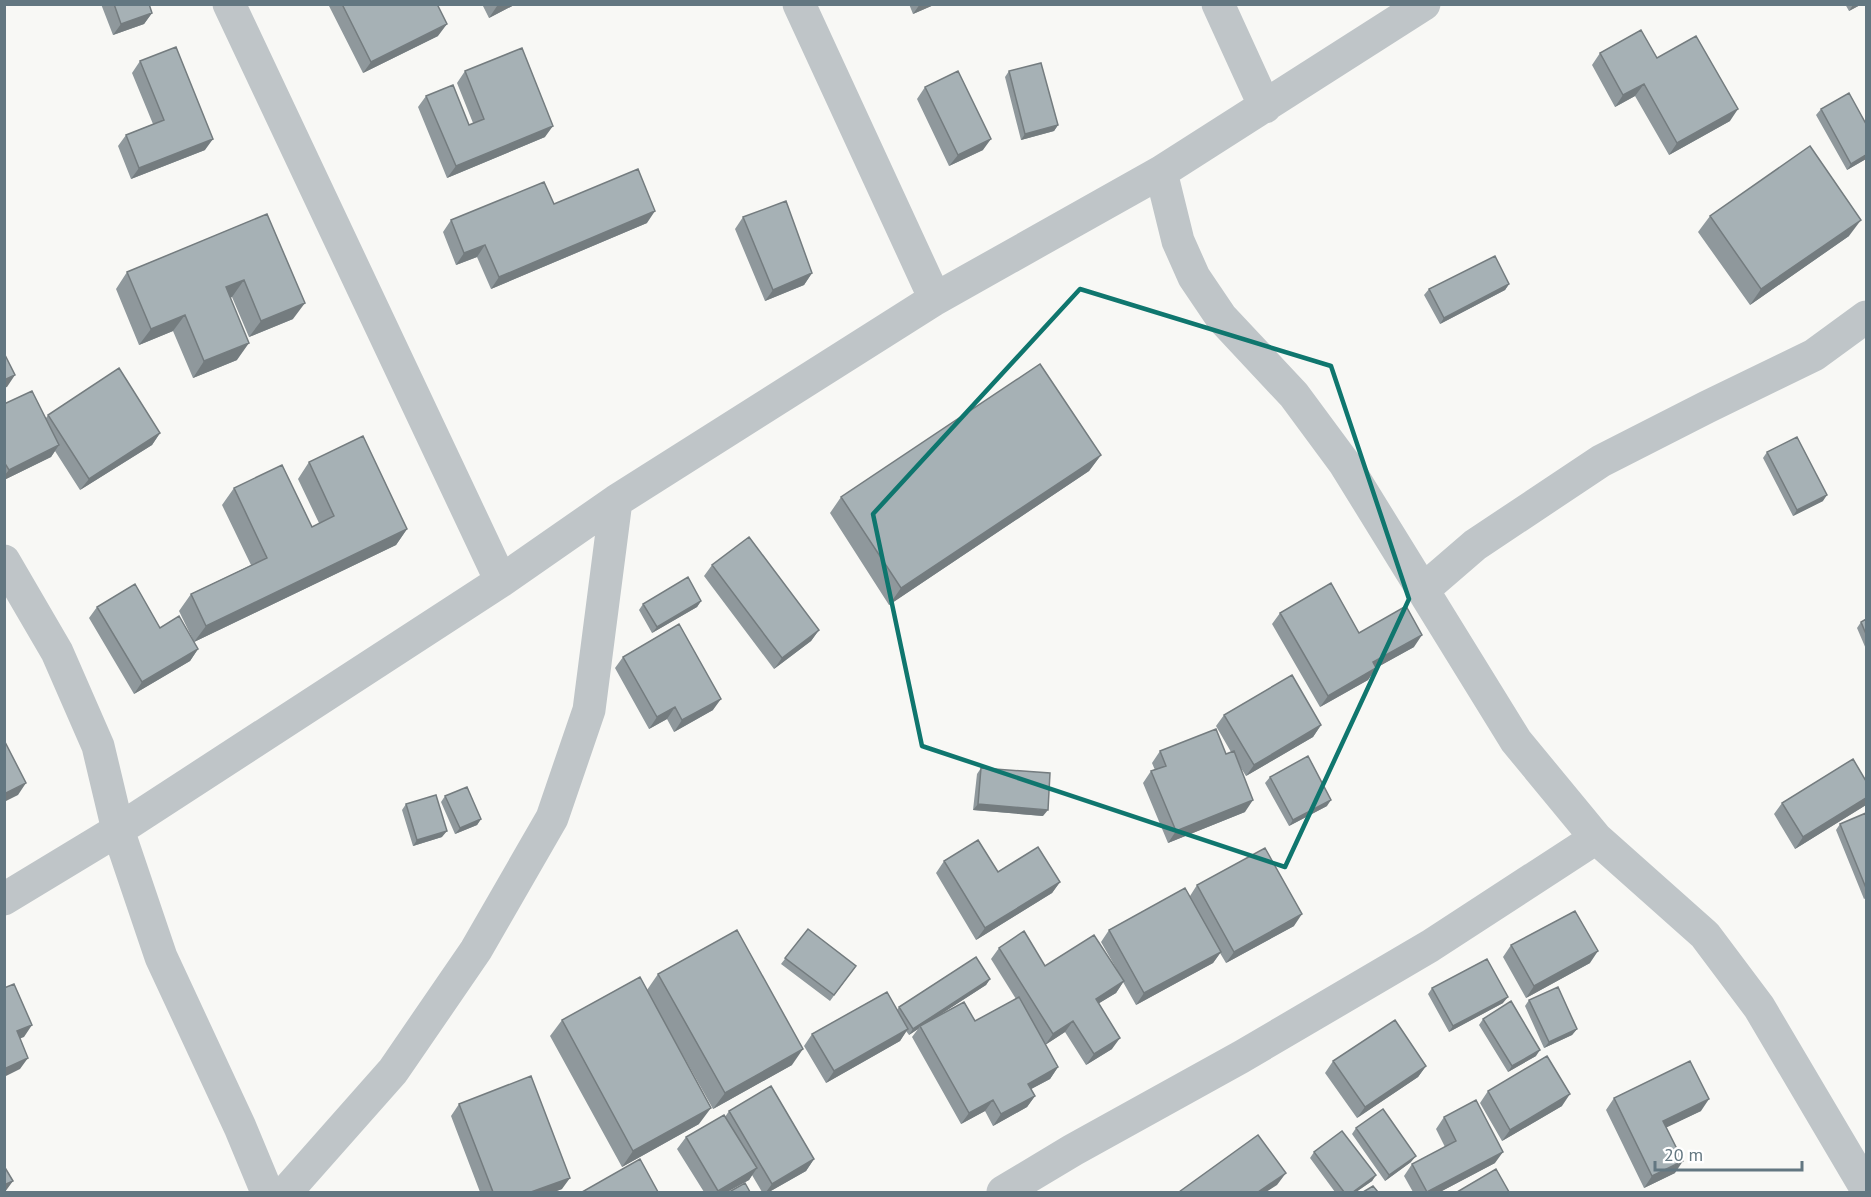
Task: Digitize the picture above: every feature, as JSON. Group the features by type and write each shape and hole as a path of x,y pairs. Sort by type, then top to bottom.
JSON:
{"street":[{"path":"229,4 501,580"},
{"path":"799,4 935,299"},
{"path":"1218,4 1265,107"},
{"path":"4,899 117,830 501,580 616,501 935,299 1161,172 1424,4"},
{"path":"1161,172 1178,241 1194,278 1221,317 1301,403 1345,464 1516,741 1596,838 1705,935 1759,1007 1866,1188"},
{"path":"1424,589 1474,545 1601,460 1814,355 1866,317"},
{"path":"286,1192 393,1071 476,950 552,818 589,710 616,501"},
{"path":"4,561 57,652 98,746 117,830 161,957 240,1127 267,1192"},
{"path":"1003,1192 1073,1150 1241,1057 1430,946 1596,838"}],"highlighted area":[{"path":"1080,289 1331,366 1409,599 1285,867 922,746 873,514"}],"building":[{"path":"114,4 149,4 152,13 121,24"},
{"path":"342,4 437,4 447,24 371,62"},
{"path":"1641,30 1657,58 1696,36 1738,109 1677,143 1644,84 1623,95 1600,53"},
{"path":"176,47 213,139 139,168 126,135 164,120 140,61"},
{"path":"522,48 553,126 456,166 426,96 453,85 469,125 484,119 465,71"},
{"path":"1041,63 1058,125 1025,134 1009,71"},
{"path":"958,71 991,139 958,155 925,87"},
{"path":"1849,93 1866,124 1866,155 1851,164 1821,109"},
{"path":"1810,146 1861,220 1761,289 1710,216"},
{"path":"638,169 655,211 499,277 485,245 464,253 451,220 544,182 554,204"},
{"path":"786,201 812,273 773,290 743,217"},
{"path":"267,214 305,303 261,321 244,280 226,287 249,343 204,361 185,315 151,329 127,272"},
{"path":"1495,256 1509,284 1444,318 1429,289"},
{"path":"4,353 15,375 4,380"},
{"path":"1040,364 1101,455 901,588 841,497"},
{"path":"119,368 160,433 89,479 48,415"},
{"path":"32,391 59,445 9,470 4,462 4,404"},
{"path":"363,436 407,529 206,626 191,594 267,558 234,488 282,465 312,527 334,516 309,462"},
{"path":"1797,437 1827,495 1797,510 1767,452"},
{"path":"749,537 819,630 782,658 712,565"},
{"path":"688,577 701,601 657,627 643,604"},
{"path":"1331,583 1359,633 1406,606 1422,635 1373,662 1376,668 1328,696 1280,613"},
{"path":"135,584 160,628 179,616 198,649 142,682 97,607"},
{"path":"1866,619 1866,634 1861,622"},
{"path":"679,624 721,699 682,720 675,707 657,717 623,657"},
{"path":"1292,675 1321,725 1254,765 1224,715"},
{"path":"1216,729 1226,754 1234,751 1253,800 1176,831 1151,771 1166,766 1160,751"},
{"path":"4,740 26,783 4,794"},
{"path":"1308,756 1331,800 1293,820 1270,777"},
{"path":"1853,759 1866,781 1866,798 1803,837 1782,803"},
{"path":"981,768 1050,773 1048,810 978,804"},
{"path":"467,787 481,819 460,828 445,796"},
{"path":"436,795 447,831 417,840 406,804"},
{"path":"1866,813 1866,888 1840,824"},
{"path":"978,840 998,872 1038,847 1060,882 985,928 944,861"},
{"path":"1265,848 1302,914 1234,952 1197,885"},
{"path":"1185,888 1221,952 1144,993 1109,930"},
{"path":"1575,911 1598,951 1534,986 1511,945"},
{"path":"808,929 856,966 834,995 785,958"},
{"path":"737,930 803,1049 725,1093 658,974"},
{"path":"1024,931 1045,966 1094,935 1124,981 1096,999 1120,1038 1094,1054 1073,1021 1053,1034 999,948"},
{"path":"976,957 990,979 913,1029 899,1007"},
{"path":"1487,959 1508,997 1453,1026 1432,988"},
{"path":"640,977 711,1108 633,1151 562,1020"},
{"path":"14,984 32,1025 17,1031 28,1058 4,1069 4,988"},
{"path":"1558,987 1577,1029 1549,1042 1529,1000"},
{"path":"887,992 908,1029 834,1071 812,1034"},
{"path":"1019,997 1058,1067 1028,1084 1035,1096 1001,1114 993,1100 969,1113 920,1026 964,1002 975,1021"},
{"path":"1511,1001 1540,1050 1512,1066 1483,1019"},
{"path":"1395,1020 1426,1066 1365,1107 1333,1061"},
{"path":"1547,1056 1570,1094 1510,1130 1488,1091"},
{"path":"1690,1061 1709,1099 1663,1121 1683,1161 1652,1176 1614,1098"},
{"path":"531,1076 570,1178 531,1192 493,1192 459,1104"},
{"path":"771,1086 814,1159 772,1184 729,1111"},
{"path":"1476,1100 1503,1152 1427,1192 1412,1164 1456,1141 1444,1117"},
{"path":"1383,1109 1416,1156 1389,1175 1356,1128"},
{"path":"724,1115 757,1168 718,1191 686,1137"},
{"path":"1342,1131 1376,1175 1353,1192 1344,1192 1314,1152"},
{"path":"1258,1135 1286,1173 1258,1192 1179,1192"},
{"path":"640,1159 658,1192 582,1192"},
{"path":"4,1166 13,1181 4,1185"},
{"path":"1496,1169 1509,1192 1457,1192"},
{"path":"745,1183 750,1192 729,1192"},
{"path":"1373,1186 1378,1192 1363,1192"}]}
